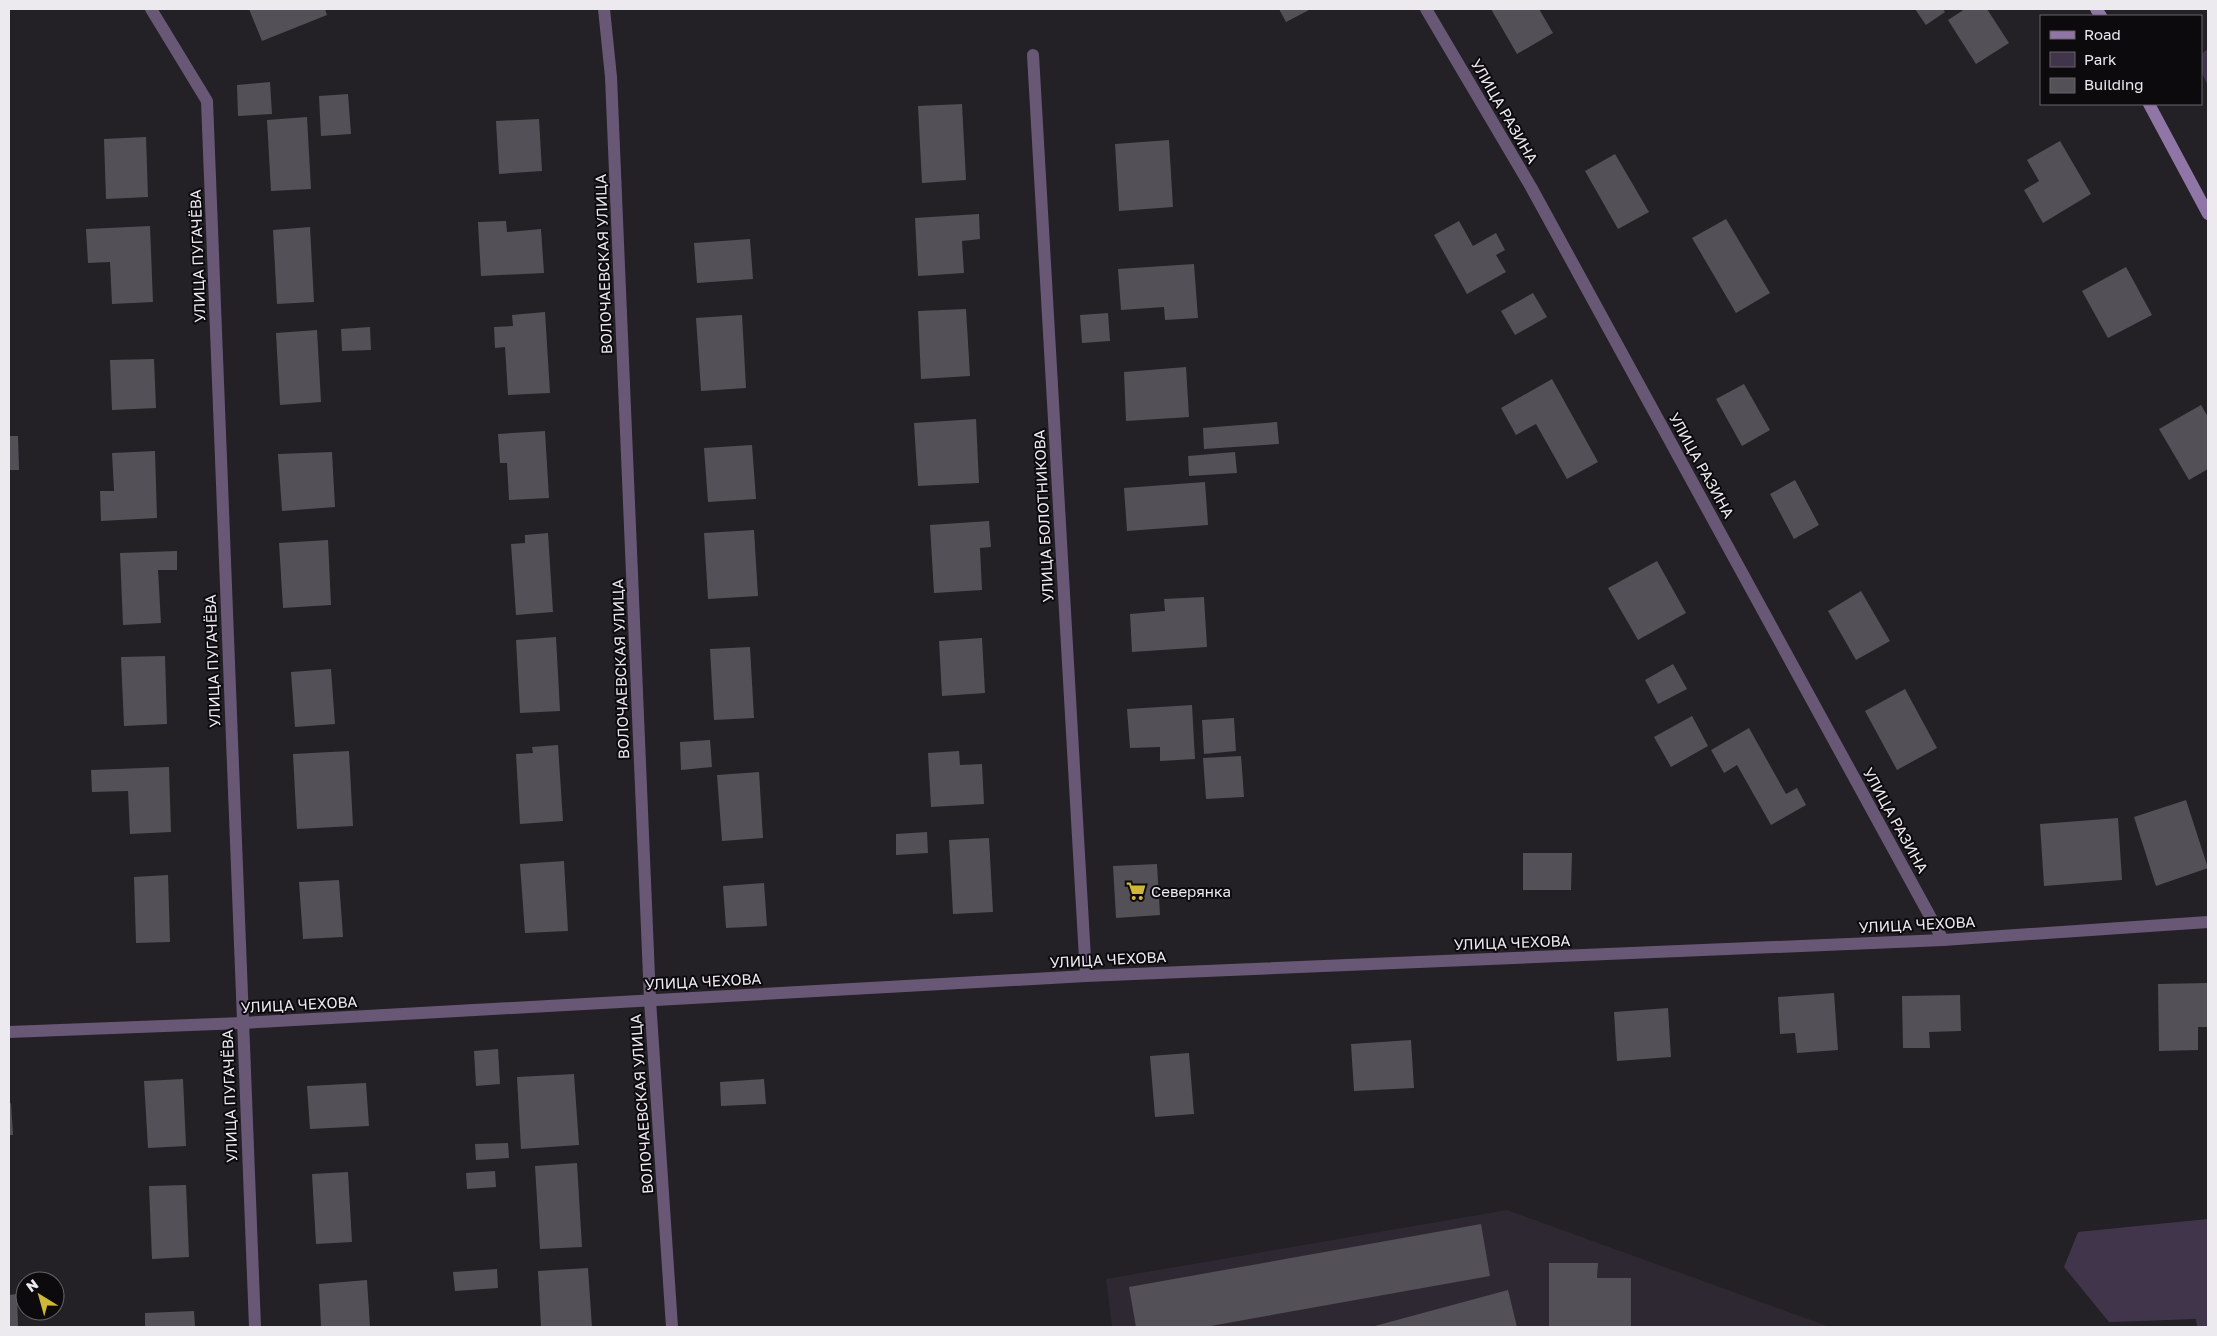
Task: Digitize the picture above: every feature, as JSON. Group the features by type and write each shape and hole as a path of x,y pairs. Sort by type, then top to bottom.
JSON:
{"main road":[{"path":"2150,105 2208,214"}],"street":[{"name":"УЛИЦА ПУГАЧЁВА","path":"151,9 207,101 255,1327"},
{"name":"ВОЛОЧАЕВСКАЯ УЛИЦА","path":"604,9 611,78 650,1000 672,1327"},
{"name":"УЛИЦА РАЗИНА","path":"1426,9 1531,187 1943,940"},
{"name":"УЛИЦА БОЛОТНИКОВА","path":"1033,55 1086,976"},
{"name":"УЛИЦА ЧЕХОВА","path":"9,1032 242,1023 1086,976 1943,940 2208,922"}],"shaded area":[{"path":"1507,1210 1830,1327 1112,1327 1106,1279"}],"green space":[{"path":"2208,49 2208,86 2202,73 2202,53"},
{"path":"2208,1219 2208,1327 2197,1327 2196,1319 2109,1322 2064,1267 2078,1232"}],"building":[{"path":"249,9 325,9 327,15 262,41"},
{"path":"1279,9 1311,9 1286,22"},
{"path":"1491,9 1539,9 1553,33 1517,54"},
{"path":"1915,9 1943,9 1945,12 1926,25"},
{"path":"1965,9 1987,9 2009,43 1976,64 1948,20"},
{"path":"270,82 272,114 238,116 237,85"},
{"path":"348,94 351,134 321,136 319,96"},
{"path":"962,104 966,180 922,183 918,106"},
{"path":"307,117 311,189 271,191 267,120"},
{"path":"539,119 542,171 499,174 496,121"},
{"path":"146,137 148,197 106,199 104,139"},
{"path":"1169,140 1173,207 1119,211 1115,144"},
{"path":"2060,141 2091,194 2043,223 2024,190 2039,181 2027,160"},
{"path":"1615,154 1649,212 1618,229 1585,171"},
{"path":"979,214 980,239 962,241 964,273 918,276 915,218"},
{"path":"1726,219 1770,293 1736,313 1692,238"},
{"path":"506,221 507,232 541,229 544,273 481,276 478,222"},
{"path":"1459,221 1473,246 1496,233 1505,250 1496,255 1506,272 1467,294 1434,235"},
{"path":"150,226 153,302 112,304 110,262 88,263 86,229"},
{"path":"310,227 314,302 277,304 273,230"},
{"path":"750,239 753,279 697,283 694,243"},
{"path":"1194,264 1198,318 1165,320 1164,307 1121,310 1118,269"},
{"path":"2126,267 2152,315 2108,338 2082,291"},
{"path":"1533,293 1547,317 1515,335 1501,311"},
{"path":"966,309 970,376 921,379 918,311"},
{"path":"545,312 550,393 508,395 505,347 495,348 494,327 513,326 512,315"},
{"path":"1108,313 1110,341 1082,343 1080,315"},
{"path":"742,315 746,388 701,391 696,318"},
{"path":"370,327 371,350 342,351 341,329"},
{"path":"317,330 321,402 280,405 276,333"},
{"path":"154,359 156,408 112,410 110,360"},
{"path":"1186,367 1189,417 1126,421 1124,372"},
{"path":"1552,379 1598,462 1567,479 1536,424 1516,435 1501,408"},
{"path":"1744,384 1770,430 1742,446 1716,399"},
{"path":"2201,405 2208,417 2208,469 2189,480 2159,429"},
{"path":"976,419 979,483 918,486 914,423"},
{"path":"1277,422 1279,444 1204,449 1203,428"},
{"path":"545,431 549,498 509,500 507,463 500,463 498,434"},
{"path":"9,436 18,436 19,470 9,470"},
{"path":"752,445 756,499 708,502 704,448"},
{"path":"155,451 157,518 101,521 100,491 114,491 112,453"},
{"path":"332,452 335,507 282,511 278,454"},
{"path":"1235,452 1237,473 1189,476 1188,456"},
{"path":"1795,480 1819,525 1794,539 1770,494"},
{"path":"1205,482 1208,525 1127,531 1124,488"},
{"path":"989,521 991,547 980,548 982,590 934,593 930,525"},
{"path":"754,530 758,596 708,599 704,533"},
{"path":"548,533 553,612 516,615 511,544 525,543 525,535"},
{"path":"328,540 331,605 283,608 279,543"},
{"path":"177,551 177,570 158,570 161,623 123,625 120,553"},
{"path":"1657,561 1686,613 1638,640 1608,588"},
{"path":"1861,591 1890,641 1856,660 1828,611"},
{"path":"1204,597 1207,647 1132,652 1130,614 1165,611 1164,599"},
{"path":"556,637 560,711 520,713 516,640"},
{"path":"982,638 985,693 942,696 939,641"},
{"path":"750,647 754,718 714,720 710,649"},
{"path":"165,656 167,724 124,726 121,657"},
{"path":"1673,664 1687,689 1658,704 1645,680"},
{"path":"331,669 335,724 295,727 291,672"},
{"path":"1905,689 1937,748 1897,770 1865,711"},
{"path":"1192,705 1195,759 1160,761 1160,747 1130,748 1127,709"},
{"path":"1692,716 1708,746 1671,767 1654,737"},
{"path":"1234,718 1236,751 1204,754 1202,720"},
{"path":"1749,728 1786,794 1797,788 1806,805 1771,825 1737,765 1724,773 1711,750"},
{"path":"710,740 712,767 681,770 680,742"},
{"path":"558,745 563,821 520,824 516,754 533,753 532,747"},
{"path":"349,751 353,826 297,829 293,754"},
{"path":"959,751 960,765 982,764 984,804 931,807 928,753"},
{"path":"1241,756 1244,797 1206,799 1203,758"},
{"path":"169,767 171,832 130,834 128,791 92,792 91,770"},
{"path":"759,772 763,838 722,841 717,775"},
{"path":"2186,800 2208,868 2156,886 2134,817"},
{"path":"2118,818 2122,880 2044,886 2040,824"},
{"path":"927,832 928,853 896,855 896,834"},
{"path":"989,838 993,912 953,914 949,840"},
{"path":"1523,853 1572,853 1571,890 1523,890"},
{"path":"564,861 568,931 525,933 520,864"},
{"name":"Северянка","path":"1157,864 1160,915 1116,918 1113,866"},
{"path":"168,875 170,942 136,943 134,877"},
{"path":"339,880 343,937 303,939 299,882"},
{"path":"764,883 767,926 726,928 723,886"},
{"path":"2208,983 2208,1027 2198,1027 2198,1050 2159,1051 2158,984"},
{"path":"1834,993 1838,1050 1797,1053 1795,1033 1780,1034 1778,997"},
{"path":"1960,995 1961,1031 1929,1032 1930,1048 1903,1048 1902,996"},
{"path":"1668,1008 1671,1057 1617,1061 1614,1012"},
{"path":"1411,1040 1414,1088 1354,1091 1351,1044"},
{"path":"498,1049 500,1084 476,1086 474,1051"},
{"path":"1189,1053 1194,1114 1155,1117 1150,1056"},
{"path":"574,1074 579,1145 521,1149 517,1077"},
{"path":"183,1079 186,1146 148,1148 144,1081"},
{"path":"764,1079 766,1104 721,1106 720,1082"},
{"path":"366,1083 369,1126 310,1129 307,1086"},
{"path":"11,1103 13,1135 9,1135 9,1104"},
{"path":"508,1143 509,1158 476,1160 475,1144"},
{"path":"577,1163 582,1247 540,1249 535,1166"},
{"path":"495,1171 496,1187 467,1189 466,1173"},
{"path":"348,1172 352,1242 316,1244 312,1174"},
{"path":"186,1185 189,1257 152,1259 149,1186"},
{"path":"1481,1224 1490,1276 1205,1327 1136,1327 1129,1287"},
{"path":"1549,1263 1598,1263 1597,1278 1631,1278 1631,1327 1549,1327"},
{"path":"588,1268 592,1327 541,1327 538,1271"},
{"path":"497,1269 498,1288 455,1291 453,1272"},
{"path":"367,1280 370,1327 321,1327 319,1284"},
{"path":"1508,1290 1517,1327 1371,1327"},
{"path":"15,1294 15,1321 18,1321 18,1326 9,1326 9,1295"},
{"path":"194,1311 195,1327 145,1327 145,1313"}],"place":[{"name":"Северянка","path":"1136,891"}]}
